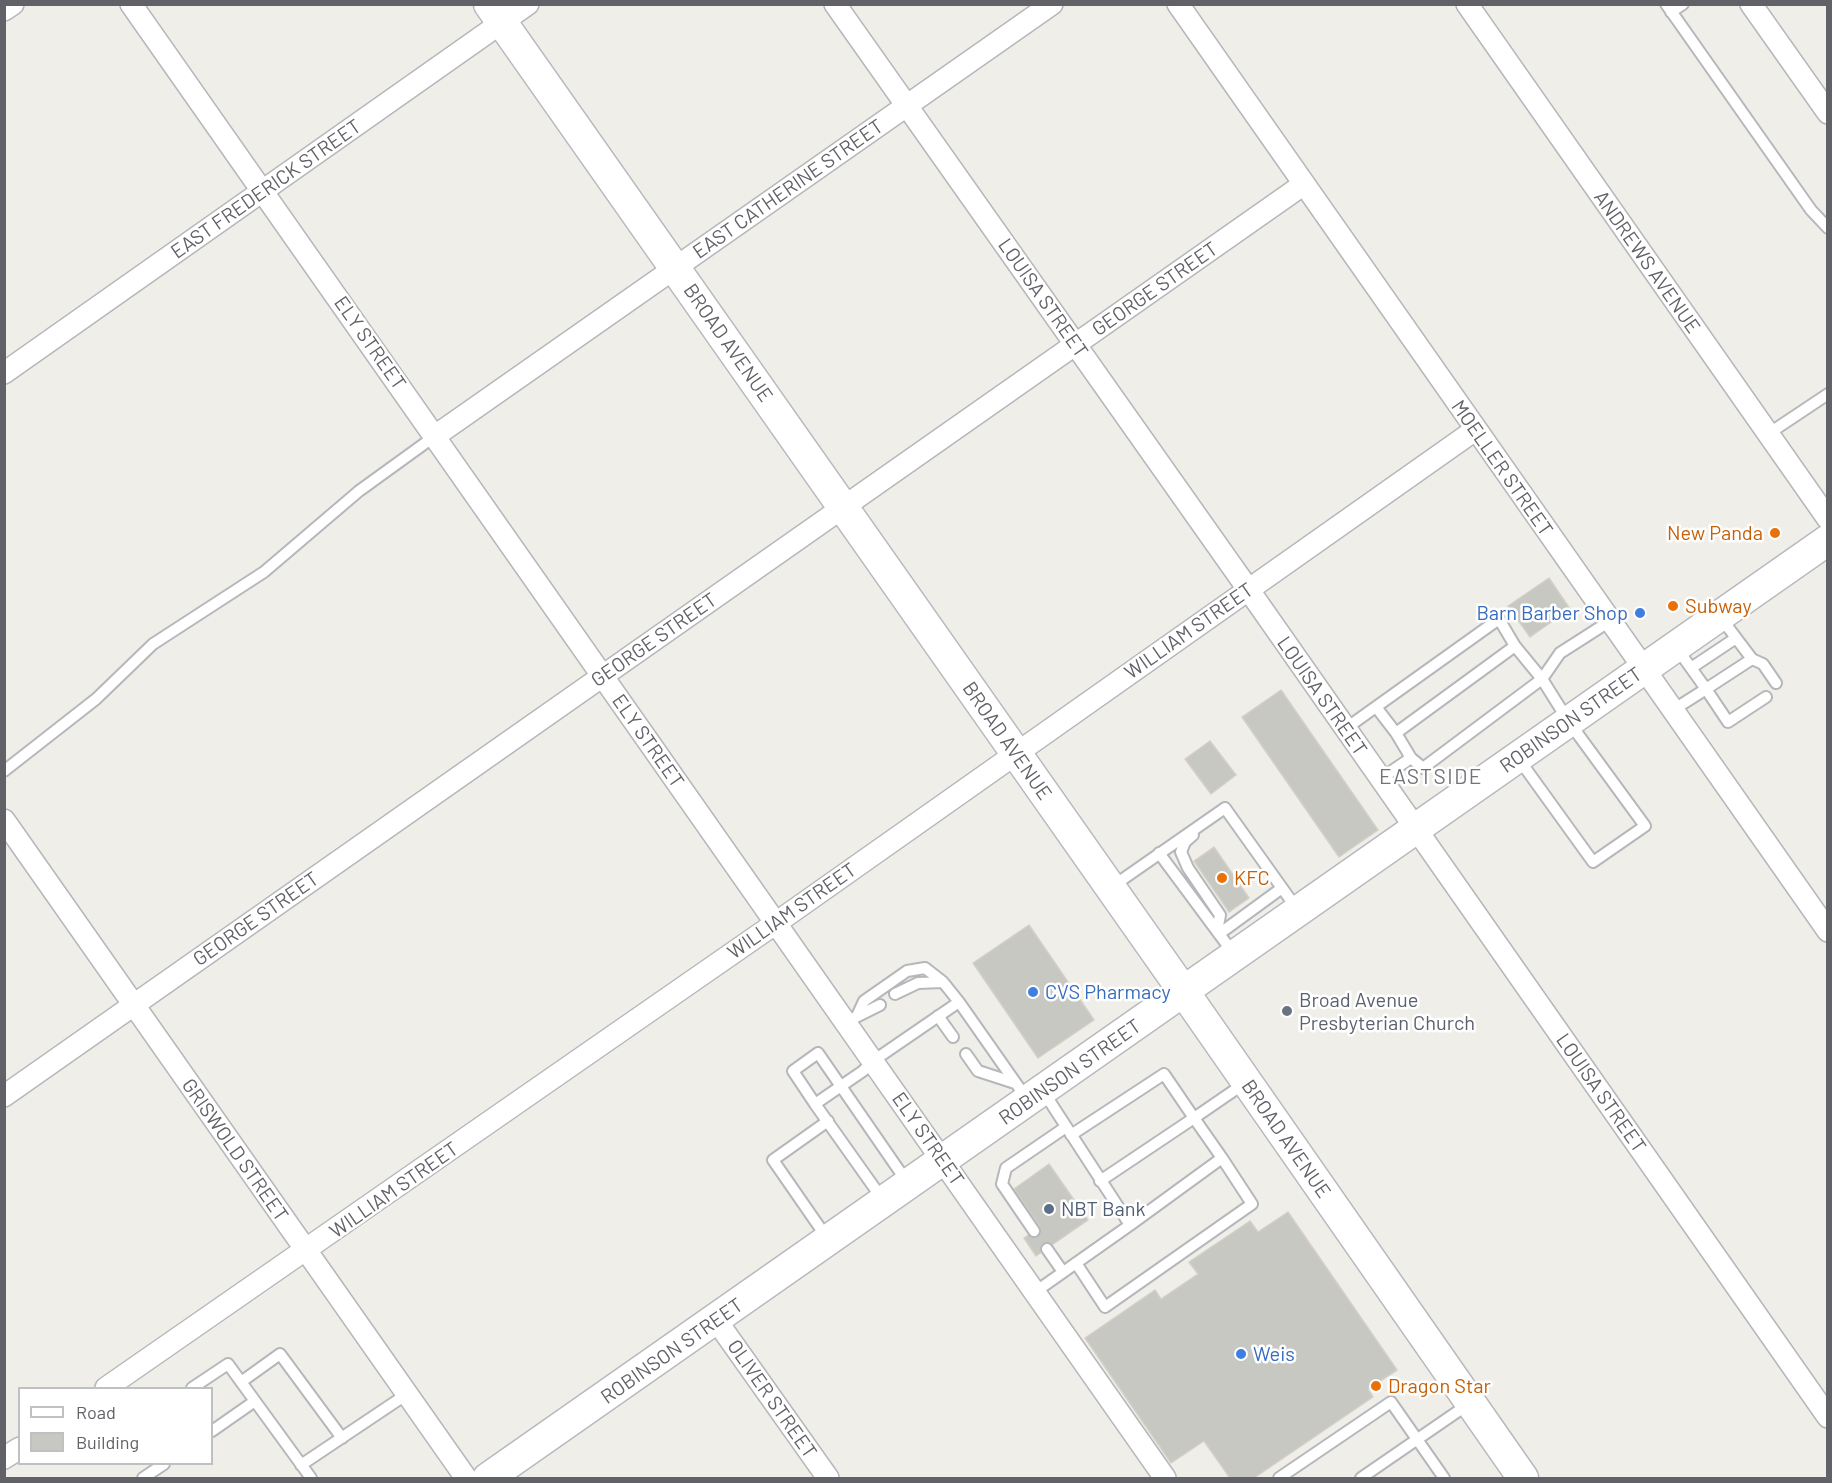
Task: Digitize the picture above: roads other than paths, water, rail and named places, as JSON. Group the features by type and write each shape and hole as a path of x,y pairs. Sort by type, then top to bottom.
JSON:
{"main road":[{"name":"BROAD AVENUE","path":"496,14 1184,992 1523,1479"},
{"name":"ROBINSON STREET","path":"488,1479 943,1161 1029,1091 1184,992 1224,940 1415,830 1644,669 1683,657 1728,627 1827,540"}],"street":[{"path":"4,10 13,4"},
{"name":"ELY STREET","path":"131,4 776,923 852,1020 873,1060 1165,1479"},
{"name":"EAST FREDERICK STREET","path":"4,373 263,191 496,14 528,4"},
{"name":"LOUISA STREET","path":"835,4 1076,344 1827,1417"},
{"name":"EAST CATHERINE STREET","path":"435,436 1052,4"},
{"name":"MOELLER STREET","path":"1178,4 1827,931"},
{"name":"ANDREWS AVENUE","path":"1467,4 1827,519"},
{"path":"1752,4 1827,113"},
{"name":"GEORGE STREET","path":"4,1096 1304,184"},
{"name":"WILLIAM STREET","path":"109,1387 776,923 1475,430"},
{"name":"GRISWOLD STREET","path":"4,820 466,1479"},
{"name":"OLIVER STREET","path":"716,1320 828,1479"},
{"path":"4,1458 18,1449"}],"lane":[{"path":"1683,4 1668,8 1811,210 1827,228"},
{"path":"1768,434 1827,394"},
{"path":"4,771 96,699 153,644 264,572 359,491 435,436"},
{"path":"1345,729 1499,619 1515,646 1542,679 1569,722 1645,826 1593,862 1518,757"},
{"path":"1376,707 1411,758 1423,768 1542,679 1560,653 1610,621"},
{"path":"1728,627 1752,659 1763,664 1776,683"},
{"path":"1396,733 1515,646"},
{"path":"1683,657 1728,722 1766,697"},
{"path":"1673,710 1752,659"},
{"path":"1380,779 1411,758"},
{"path":"1110,888 1225,808 1290,900"},
{"path":"1210,818 1185,842 1182,852 1188,868 1220,915 1224,940"},
{"path":"1159,853 1224,940"},
{"path":"852,1020 864,1001 907,971 926,968 943,982 1029,1091 1068,1131 1130,1226"},
{"path":"895,994 918,983 943,982"},
{"path":"816,1104 863,1071 873,1060 959,1002"},
{"path":"852,1020 880,1005"},
{"path":"938,1016 953,1036"},
{"path":"884,1202 793,1071 818,1053 909,1185"},
{"path":"966,1054 978,1071 1029,1091"},
{"path":"1034,1231 1002,1184 1006,1168 1164,1074 1252,1204 1105,1307 1076,1263"},
{"path":"1100,1181 1247,1082"},
{"path":"828,1121 773,1160 829,1241"},
{"path":"1035,1292 1222,1158"},
{"path":"1047,1249 1063,1272"},
{"path":"242,1382 280,1354 342,1438"},
{"path":"195,1387 228,1364 311,1479"},
{"path":"302,1465 407,1395"},
{"path":"213,1430 255,1401"},
{"path":"1279,1479 1391,1402 1444,1479"},
{"path":"1361,1479 1470,1403"},
{"path":"143,1479 164,1465"}],"place":[{"name":"New Panda","path":"1775,533"},
{"name":"Subway","path":"1673,606"},
{"name":"Barn Barber Shop","path":"1640,613"},
{"name":"KFC","path":"1222,878"},
{"name":"CVS Pharmacy","path":"1033,992"},
{"name":"Broad Avenue Presbyterian Church","path":"1287,1011"},
{"name":"NBT Bank","path":"1049,1209"},
{"name":"Weis","path":"1241,1354"},
{"name":"Dragon Star","path":"1376,1386"}],"district":[{"name":"EASTSIDE","path":"1431,777"}]}
